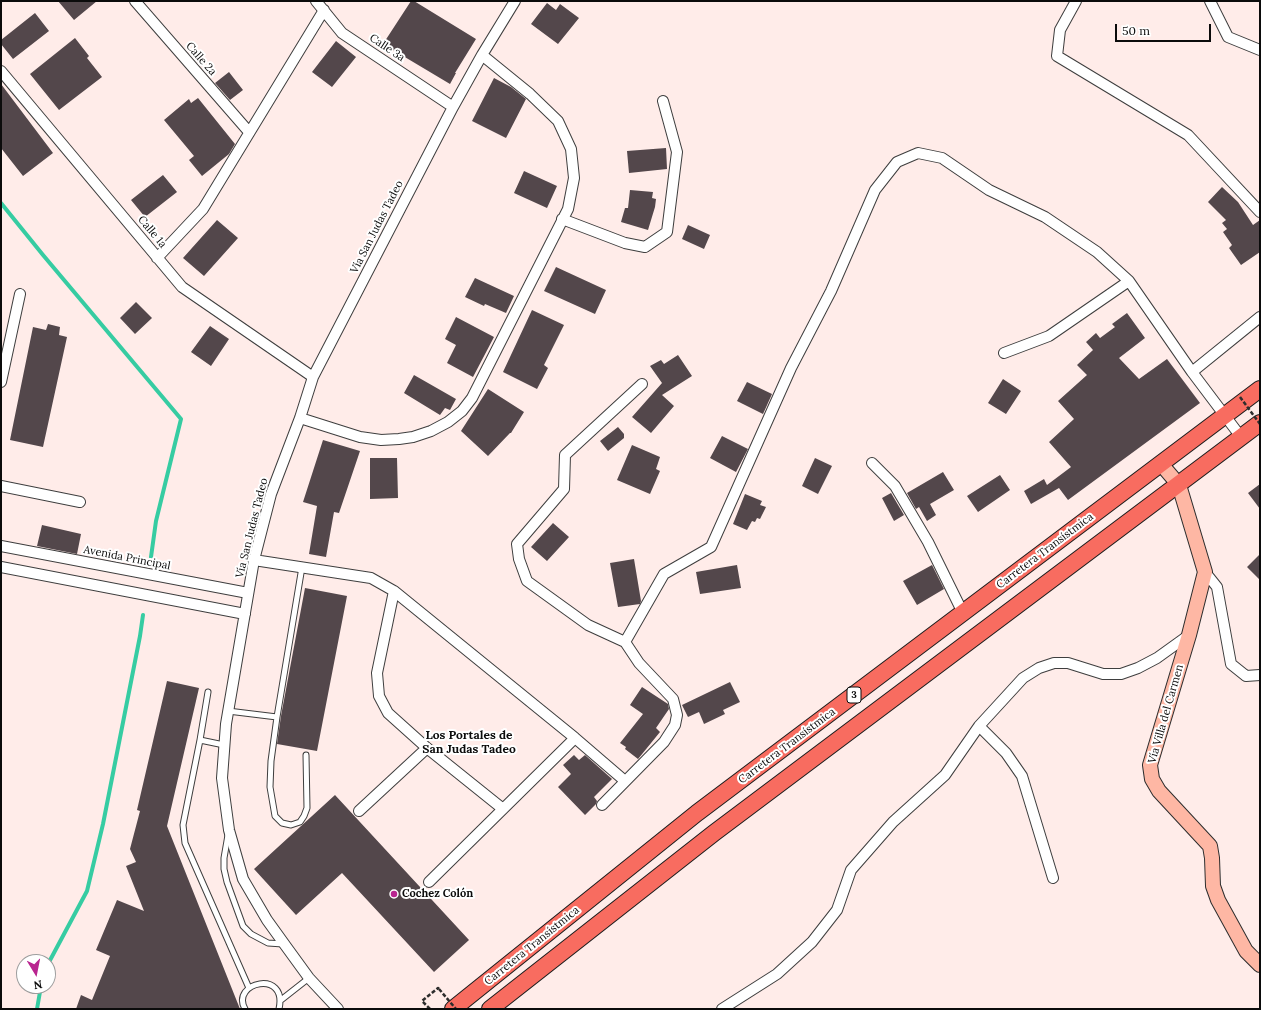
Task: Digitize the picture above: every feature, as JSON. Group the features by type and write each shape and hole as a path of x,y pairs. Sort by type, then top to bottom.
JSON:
{"main road":[{"name":"Carretera Transístmica","path":"455,1009 697,813 1260,389"},
{"name":"Carretera Transístmica","path":"490,1009 720,829 1260,424"}],"street":[{"name":"Calle 2a","path":"135,1 249,132"},
{"name":"Calle 3a","path":"316,1 342,33 453,107"},
{"name":"Vía San Judas Tadeo","path":"338,1009 309,978 266,920 243,878 229,830 222,778 224,745 228,711 248,593 254,560 271,494 300,418 313,377 453,107 482,55 515,1"},
{"path":"1076,1 1060,30 1057,56 1188,135 1260,212"},
{"path":"1210,1 1228,37 1260,50"},
{"path":"157,258 203,209 324,10"},
{"path":"300,418 360,437 381,440 413,437 431,431 448,422 462,411 472,398 568,209 574,178 571,149 558,120 530,94 482,55"},
{"name":"Calle 1a","path":"1,71 182,287 313,377"},
{"path":"562,219 625,244 645,247 667,232 677,152 663,101"},
{"path":"625,642 664,574 711,547 790,368 831,291 875,190 897,162 918,153 942,158 989,190 1045,217 1097,252 1129,281 1192,372 1241,437"},
{"path":"1004,353 1049,336 1129,281"},
{"path":"1,382 20,294"},
{"path":"1192,372 1260,318"},
{"path":"602,805 664,742 675,725 677,715 673,699 639,663 625,642 588,625 527,581 519,559 517,544 564,489 565,455 642,384"},
{"path":"872,463 896,486 928,542 963,613"},
{"path":"1161,464 1179,485 1205,572 1217,587 1231,664 1246,676 1260,675"},
{"path":"1,486 80,502"},
{"name":"Avenida Principal","path":"1,546 248,593"},
{"path":"254,560 371,578 394,591 575,738 625,781"},
{"path":"1,567 245,614"},
{"name":"Vía Villa del Carmen","path":"1205,572 1189,635 1150,765 1152,779 1159,791 1210,846 1213,886 1218,900 1246,951 1260,965"},
{"path":"394,591 377,673 379,696 388,713 427,748 503,810"},
{"path":"722,1009 776,974 812,942 837,910 851,870 893,822 945,775 979,726 1023,678 1039,668 1054,663 1068,664 1103,674 1121,674 1138,668 1157,658 1189,635"},
{"path":"979,726 1006,753 1022,776 1053,878"},
{"path":"429,882 575,738"},
{"path":"359,811 427,748"}],"lane":[{"path":"302,567 276,717 271,761 270,787 275,816 282,823 291,825 300,822 307,808 306,755"},
{"path":"208,692 183,825 185,843 249,988"},
{"path":"228,711 276,717"},
{"path":"200,740 224,745"},
{"path":"229,830 224,858 224,869 227,882 243,926 251,934 268,943 285,945"},
{"path":"281,1000 309,978"},
{"path":"245,1009 243,1006 244,996 249,988 258,983 269,984 277,990 281,1000 279,1009"}],"path":[{"path":"1240,397 1260,424"},
{"path":"430,1009 422,1001 438,988 455,1009"}],"building":[{"path":"58,1 97,1 74,20"},
{"path":"411,1 414,1 476,39 450,84 383,44"},
{"path":"547,3 556,10 560,4 579,18 558,44 531,24"},
{"path":"35,13 49,31 13,59 1,44 1,40"},
{"path":"75,38 89,56 87,58 102,77 59,110 30,74"},
{"path":"336,41 356,57 332,87 312,72"},
{"path":"229,72 243,90 230,100 215,83"},
{"path":"494,78 511,87 526,99 506,138 472,121"},
{"path":"1,84 53,153 23,176 1,148"},
{"path":"198,98 235,144 229,154 202,176 189,160 194,156 164,120 189,99 191,103"},
{"path":"666,148 667,169 629,173 627,151"},
{"path":"524,171 557,186 547,208 514,193"},
{"path":"163,175 177,192 145,217 131,200"},
{"path":"1222,187 1238,202 1253,225 1260,220 1260,252 1241,265 1229,248 1232,245 1223,232 1227,229 1222,223 1226,220 1208,202"},
{"path":"630,190 653,192 652,198 656,199 655,207 648,230 621,222 625,208 628,208"},
{"path":"217,220 238,238 204,276 183,258"},
{"path":"688,225 710,235 704,249 682,239"},
{"path":"556,267 606,290 595,314 544,291"},
{"path":"475,278 514,296 506,313 485,304 484,306 465,297"},
{"path":"136,302 152,318 135,334 120,318"},
{"path":"532,310 564,325 544,365 548,368 537,389 503,372"},
{"path":"1127,313 1145,338 1119,358 1139,379 1167,359 1200,403 1068,500 1059,488 1031,504 1024,491 1044,479 1047,485 1071,467 1049,442 1074,419 1058,401 1087,375 1077,365 1093,350 1086,342 1096,333 1100,338 1115,327 1112,324"},
{"path":"456,317 494,337 473,377 447,363 456,345 445,339"},
{"path":"48,324 60,327 59,335 67,337 43,447 10,440 33,327 46,330"},
{"path":"210,326 229,339 211,366 191,352"},
{"path":"678,355 692,376 662,395 674,406 651,433 632,417 662,383 650,366 661,360 664,364"},
{"path":"414,375 456,399 450,410 445,408 440,415 404,393"},
{"path":"1003,379 1021,391 1006,414 988,403"},
{"path":"747,382 772,394 763,414 737,401"},
{"path":"488,389 524,412 511,433 488,456 461,431"},
{"path":"618,427 624,434 624,438 608,451 600,441"},
{"path":"722,436 748,449 736,472 710,458"},
{"path":"323,440 360,451 339,513 334,512 326,557 309,554 317,506 303,502"},
{"path":"632,445 660,457 656,469 660,471 650,494 617,480"},
{"path":"370,458 397,458 398,498 370,499"},
{"path":"815,458 832,466 818,494 802,486"},
{"path":"943,472 954,490 930,504 936,515 927,521 919,507 916,509 907,493"},
{"path":"1000,475 1010,490 978,512 967,496"},
{"path":"1260,484 1260,509 1248,493"},
{"path":"891,493 904,515 894,521 882,498"},
{"path":"745,494 762,501 760,505 766,507 760,519 757,518 755,522 752,521 747,530 733,524"},
{"path":"553,523 569,537 547,561 531,547"},
{"path":"42,525 81,534 77,554 37,546"},
{"path":"1260,554 1260,580 1247,567"},
{"path":"634,559 641,601 640,604 618,607 610,563"},
{"path":"737,565 741,588 700,594 696,572"},
{"path":"932,565 944,589 917,605 903,581"},
{"path":"305,588 347,596 317,751 277,744"},
{"path":"167,681 199,688 167,826 240,1009 76,1009 81,995 92,1000 110,956 96,950 117,900 144,911 126,866 136,862 130,849 140,811 137,810"},
{"path":"730,682 740,702 723,710 725,714 704,724 699,712 688,717 682,705"},
{"path":"642,687 668,704 669,709 656,728 660,732 638,759 620,743 643,714 630,705"},
{"path":"574,755 579,760 585,755 612,779 594,797 597,801 596,804 585,815 558,787 571,774 563,765"},
{"name":"Cochez Colón","path":"335,795 469,940 434,972 342,873 296,915 254,869"}],"waterway":[{"path":"1,203 181,419 156,521 151,557"},
{"path":"53,954 87,891 103,824 143,615"},
{"path":"37,1009 40,994"}],"place":[{"name":"Cochez Colón","path":"394,894"}],"district":[{"name":"Los Portales de San Judas Tadeo","path":"469,743"}]}
